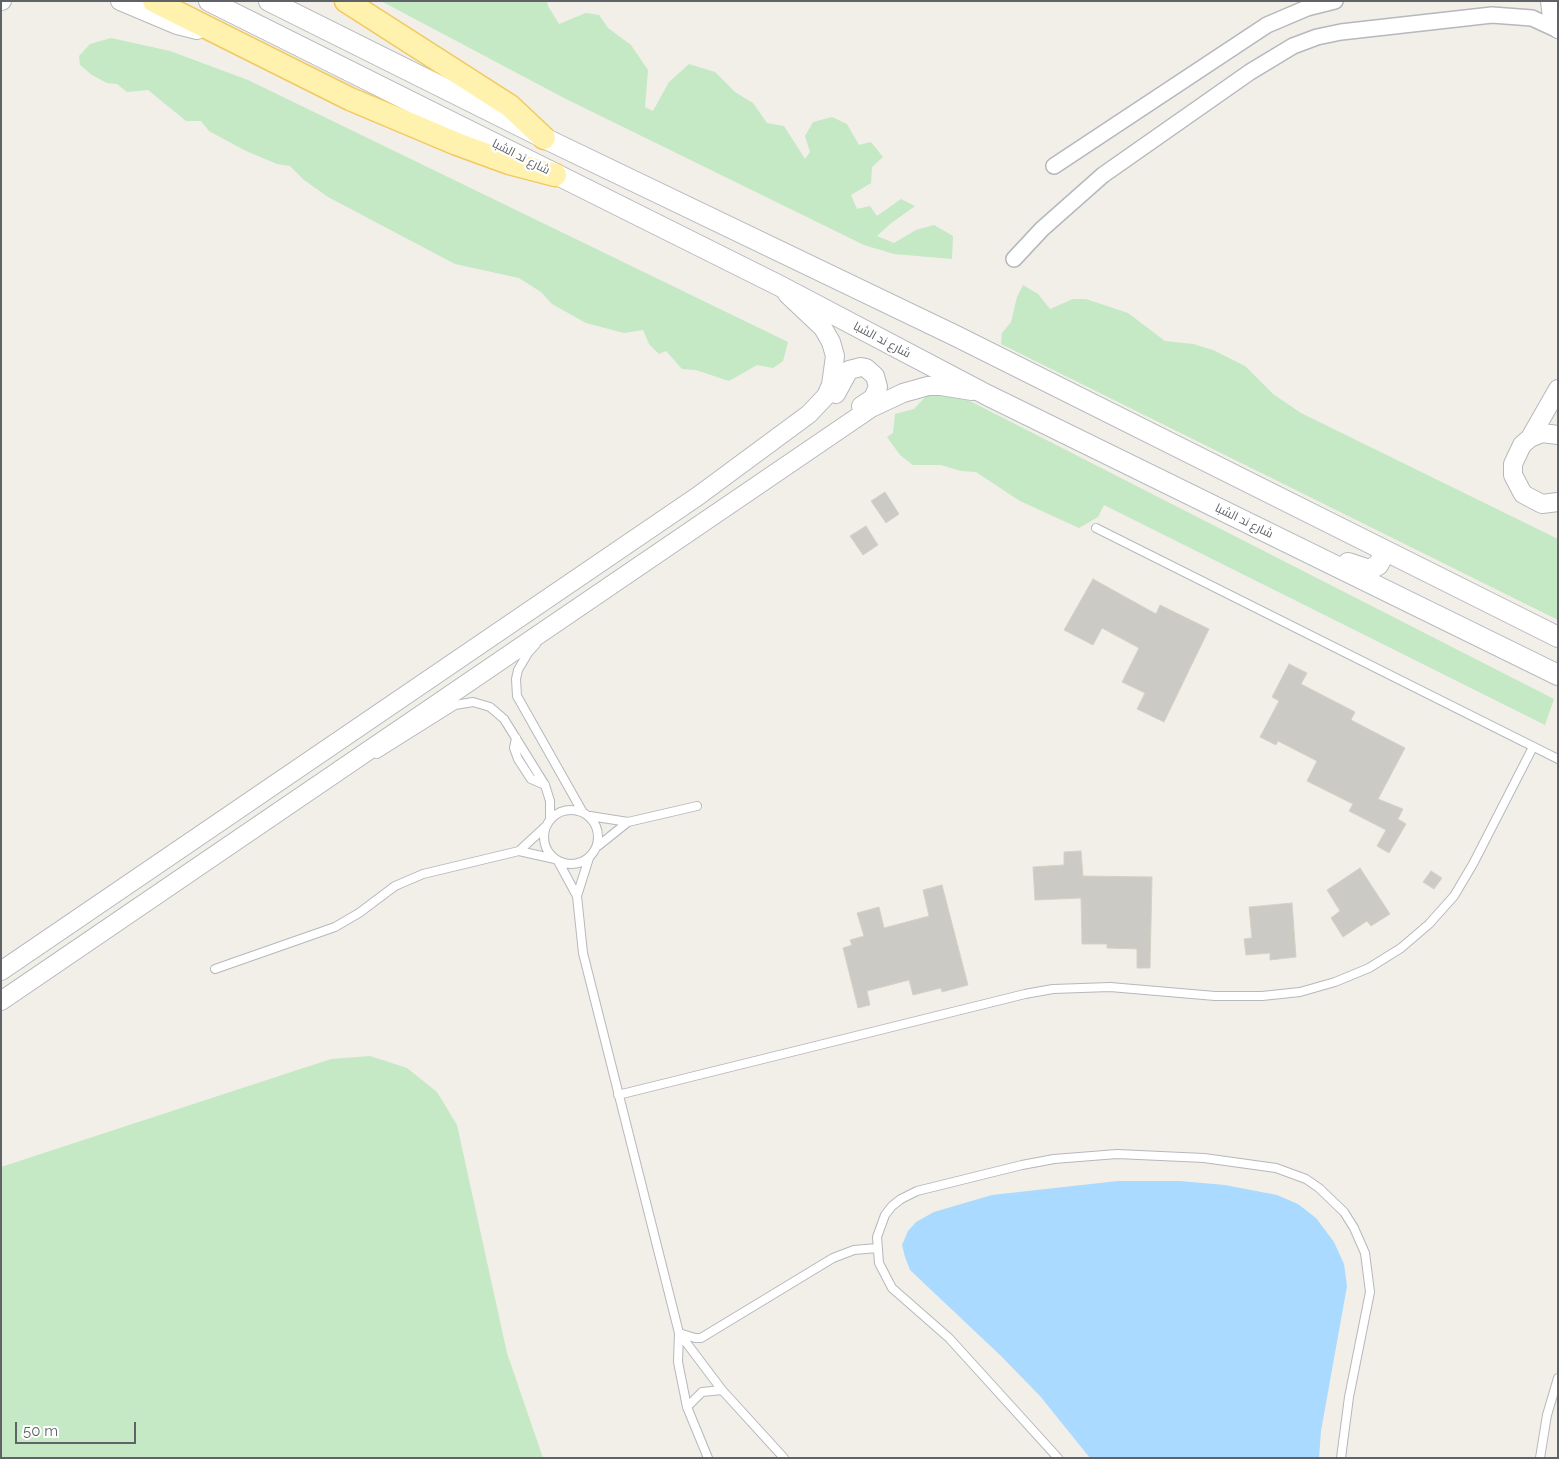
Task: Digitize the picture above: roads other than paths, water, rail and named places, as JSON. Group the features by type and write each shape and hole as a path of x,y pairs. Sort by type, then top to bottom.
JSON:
{"main road":[{"path":"154,1 350,99 509,163 555,175"},
{"name":"شارع ند الشبا","path":"208,1 780,286 987,395 1558,675"},
{"path":"269,1 544,138 948,332 1558,637"},
{"path":"346,1 510,106 544,138"},
{"path":"1318,558 1330,555 1369,570 1378,565 1386,551"}],"street":[{"path":"120,1 177,25 217,34"},
{"path":"1054,166 1248,36 1286,16 1335,1"},
{"path":"1550,1 1552,18 1558,29"},
{"path":"1014,259 1042,229 1103,176 1250,72 1294,46 1317,37 1341,32 1492,15 1532,18 1558,29"},
{"path":"1,971 698,496 809,414 826,396 834,375 834,349 828,334 818,322 780,286"},
{"path":"780,437 807,425 822,412 834,397 849,370 860,366 872,371 878,387 873,398 822,433 796,461"},
{"path":"1,1000 558,620 796,461 871,408 909,391 928,386 941,386 987,395"},
{"path":"1556,504 1542,504 1523,494 1513,475 1516,454 1530,438 1546,414 1558,389"},
{"path":"1530,438 1542,434 1558,435"},
{"path":"175,853 188,873"}],"lane":[{"path":"1096,528 1558,759"},
{"path":"558,620 522,661 516,679 516,688 521,704 582,811"},
{"path":"358,757 372,756 391,747 447,710 464,703 473,702 490,707 504,718 545,785 550,801 545,843 577,896"},
{"path":"618,1095 1025,994 1053,989 1110,987 1215,996 1262,996 1300,992 1335,982 1369,968 1401,948 1429,924 1454,896 1473,864 1533,747"},
{"path":"519,851 555,814 568,809 582,811 590,816 628,822 697,806"},
{"path":"590,816 597,827 597,847"},
{"path":"628,822 597,847 589,858 577,896 579,932 587,973 678,1333 678,1362 686,1407 708,1458"},
{"path":"215,969 335,927 409,879 519,851 570,864 589,858"},
{"path":"1058,1458 949,1338 892,1288 882,1272 877,1248 879,1232 885,1216 901,1199 917,1191 948,1182 1022,1165 1086,1156 1161,1155 1250,1163 1291,1173 1319,1188 1344,1212 1361,1240 1368,1266 1368,1305 1350,1397 1341,1458"},
{"path":"678,1333 701,1338 833,1258 854,1250 877,1248"},
{"path":"678,1333 722,1390 784,1458"},
{"path":"1540,1458 1547,1415 1558,1378"},
{"path":"686,1407 702,1392 722,1390"}],"water":[{"path":"1118,1181 1180,1181 1225,1185 1277,1195 1298,1204 1316,1218 1334,1242 1344,1264 1347,1286 1321,1431 1319,1458 1090,1458 1040,1396 1001,1356 910,1270 902,1245 908,1231 916,1222 934,1212 992,1195"}]}
